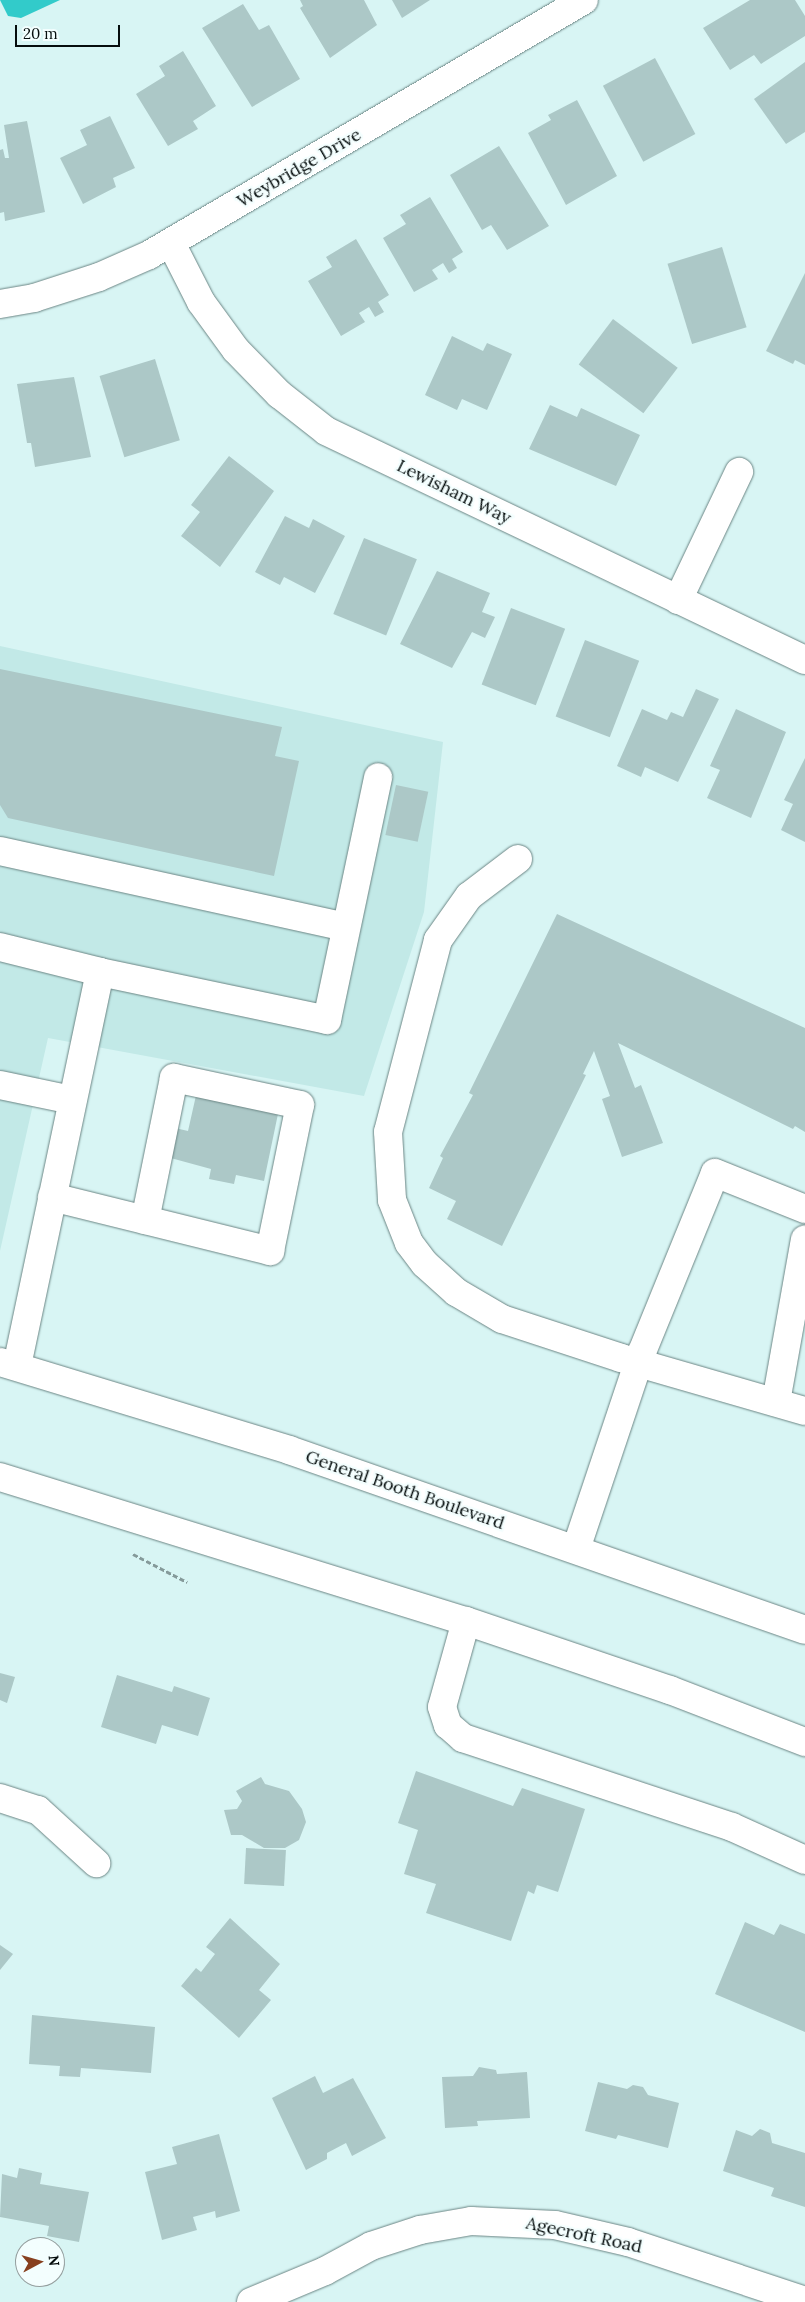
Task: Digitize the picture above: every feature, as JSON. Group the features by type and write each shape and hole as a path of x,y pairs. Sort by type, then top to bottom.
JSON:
{"main road":[{"name":"Weybridge Drive","path":"0,304 34,298 99,277 171,243 584,0"},
{"name":"Lewisham Way","path":"171,243 201,302 236,350 278,394 326,430 805,660"},
{"path":"678,600 739,472"},
{"path":"0,947 100,972 327,1020 378,776"},
{"path":"0,852 346,927"},
{"path":"518,859 469,896 438,940 388,1132 392,1200 409,1243 425,1264 456,1292 502,1318 638,1362 805,1411"},
{"path":"8,1364 52,1197 100,972"},
{"path":"52,1197 144,1220 270,1250 300,1105 174,1078 144,1220"},
{"path":"0,1085 72,1100"},
{"path":"576,1549 638,1362 715,1172 805,1209"},
{"path":"776,1402 805,1240"},
{"name":"General Booth Boulevard","path":"8,1364 289,1450 805,1630"},
{"path":"0,1477 466,1621 670,1690 805,1742"},
{"path":"466,1621 442,1707 448,1725 463,1738 732,1827 805,1860"},
{"path":"0,1798 38,1810 96,1863"},
{"name":"Agecroft Road","path":"251,2302 324,2271 371,2246 420,2230 471,2221 554,2225 628,2242 805,2301"}],"shaded area":[{"path":"0,646 443,742 424,912 364,1096 48,1038 0,1251"}],"water":[{"path":"0,0 60,0 21,18 8,16"}],"building":[{"path":"300,0 364,0 377,25 330,58 300,8 303,6"},
{"path":"392,0 430,0 402,18"},
{"path":"750,0 795,0 805,16 805,36 761,64 754,55 730,70 703,28"},
{"path":"243,4 259,30 269,25 300,79 252,107 202,28"},
{"path":"183,51 216,106 193,121 198,129 168,146 136,94 165,76 159,66"},
{"path":"655,58 695,134 643,162 603,86"},
{"path":"805,62 805,132 786,144 754,99"},
{"path":"577,100 617,176 566,205 528,133 551,120 548,115"},
{"path":"110,116 135,168 113,178 116,187 83,204 60,158 87,145 80,130"},
{"path":"27,121 45,212 5,221 4,212 0,213 0,150 3,149 5,158 9,158 4,125"},
{"path":"499,146 549,226 507,250 491,225 482,230 450,175"},
{"path":"430,197 463,252 452,259 457,268 449,273 443,263 432,270 438,279 414,292 383,238 406,224 400,215"},
{"path":"356,239 389,295 378,302 384,312 375,317 369,307 359,313 365,322 341,336 308,281 332,267 326,257"},
{"path":"722,247 747,327 692,344 667,264"},
{"path":"805,273 805,365 795,360 793,364 766,351"},
{"path":"613,319 678,368 643,413 579,365"},
{"path":"452,336 483,351 487,343 512,354 487,410 462,399 457,410 425,395"},
{"path":"155,359 180,440 124,457 100,376"},
{"path":"74,377 91,457 35,467 31,443 27,443 17,384"},
{"path":"550,405 577,417 581,408 640,435 616,486 529,449"},
{"path":"229,456 274,491 220,567 181,536 200,512 191,505"},
{"path":"285,516 309,528 313,519 345,536 315,593 284,577 280,585 255,572"},
{"path":"364,538 417,559 386,635 333,614"},
{"path":"437,571 490,593 482,612 495,617 485,638 472,632 452,668 400,644"},
{"path":"511,608 565,629 536,705 482,685"},
{"path":"585,640 639,661 610,737 556,717"},
{"path":"0,669 282,727 275,756 299,761 274,876 8,818 0,805"},
{"path":"696,689 719,699 678,782 645,767 641,777 617,766 642,709 667,720 671,712 683,717"},
{"path":"736,709 786,732 751,818 707,798 720,770 710,766"},
{"path":"805,758 805,842 781,830 793,804 784,800"},
{"path":"396,785 428,792 418,842 385,835"},
{"path":"557,914 805,1028 805,1132 795,1126 793,1129 618,1043 635,1088 641,1085 663,1143 622,1157 602,1099 610,1096 594,1051 583,1074 586,1075 502,1246 447,1219 456,1201 429,1188 443,1158 440,1156 473,1095 469,1093"},
{"path":"197,1091 279,1109 264,1181 236,1175 234,1184 209,1179 211,1169 156,1154 162,1125 188,1131"},
{"path":"0,1673 15,1677 7,1703 0,1700"},
{"path":"117,1675 172,1692 174,1686 210,1698 198,1736 162,1725 156,1744 101,1727"},
{"path":"416,1771 513,1806 522,1788 585,1809 558,1892 537,1885 534,1894 528,1891 511,1941 426,1913 436,1884 404,1874 418,1830 398,1823"},
{"path":"261,1777 265,1784 289,1791 302,1809 306,1822 299,1840 285,1848 264,1848 242,1835 231,1835 224,1810 237,1809 242,1801 236,1791"},
{"path":"246,1848 286,1850 284,1886 244,1884"},
{"path":"230,1918 280,1964 259,1990 271,2000 239,2038 181,1986 196,1968 201,1972 215,1954 206,1947"},
{"path":"745,1922 774,1935 780,1924 805,1934 805,2032 715,1994"},
{"path":"0,1945 13,1954 0,1970"},
{"path":"32,2015 155,2027 151,2073 81,2068 80,2077 59,2076 60,2066 29,2064"},
{"path":"479,2067 496,2070 497,2074 527,2072 530,2118 477,2121 478,2126 445,2128 442,2077 473,2076"},
{"path":"315,2076 323,2093 353,2078 386,2138 352,2156 346,2143 327,2153 327,2159 306,2170 272,2098"},
{"path":"598,2082 627,2089 633,2085 643,2087 648,2095 679,2103 668,2148 618,2135 616,2139 585,2131"},
{"path":"760,2129 770,2133 772,2143 805,2153 805,2207 771,2196 774,2188 723,2171 736,2130 752,2136"},
{"path":"219,2134 240,2211 216,2218 215,2211 193,2217 197,2230 162,2240 145,2172 177,2164 172,2147"},
{"path":"19,2168 42,2173 40,2184 89,2192 79,2242 65,2239 65,2237 47,2236 49,2226 0,2217 2,2174 17,2178"}]}
